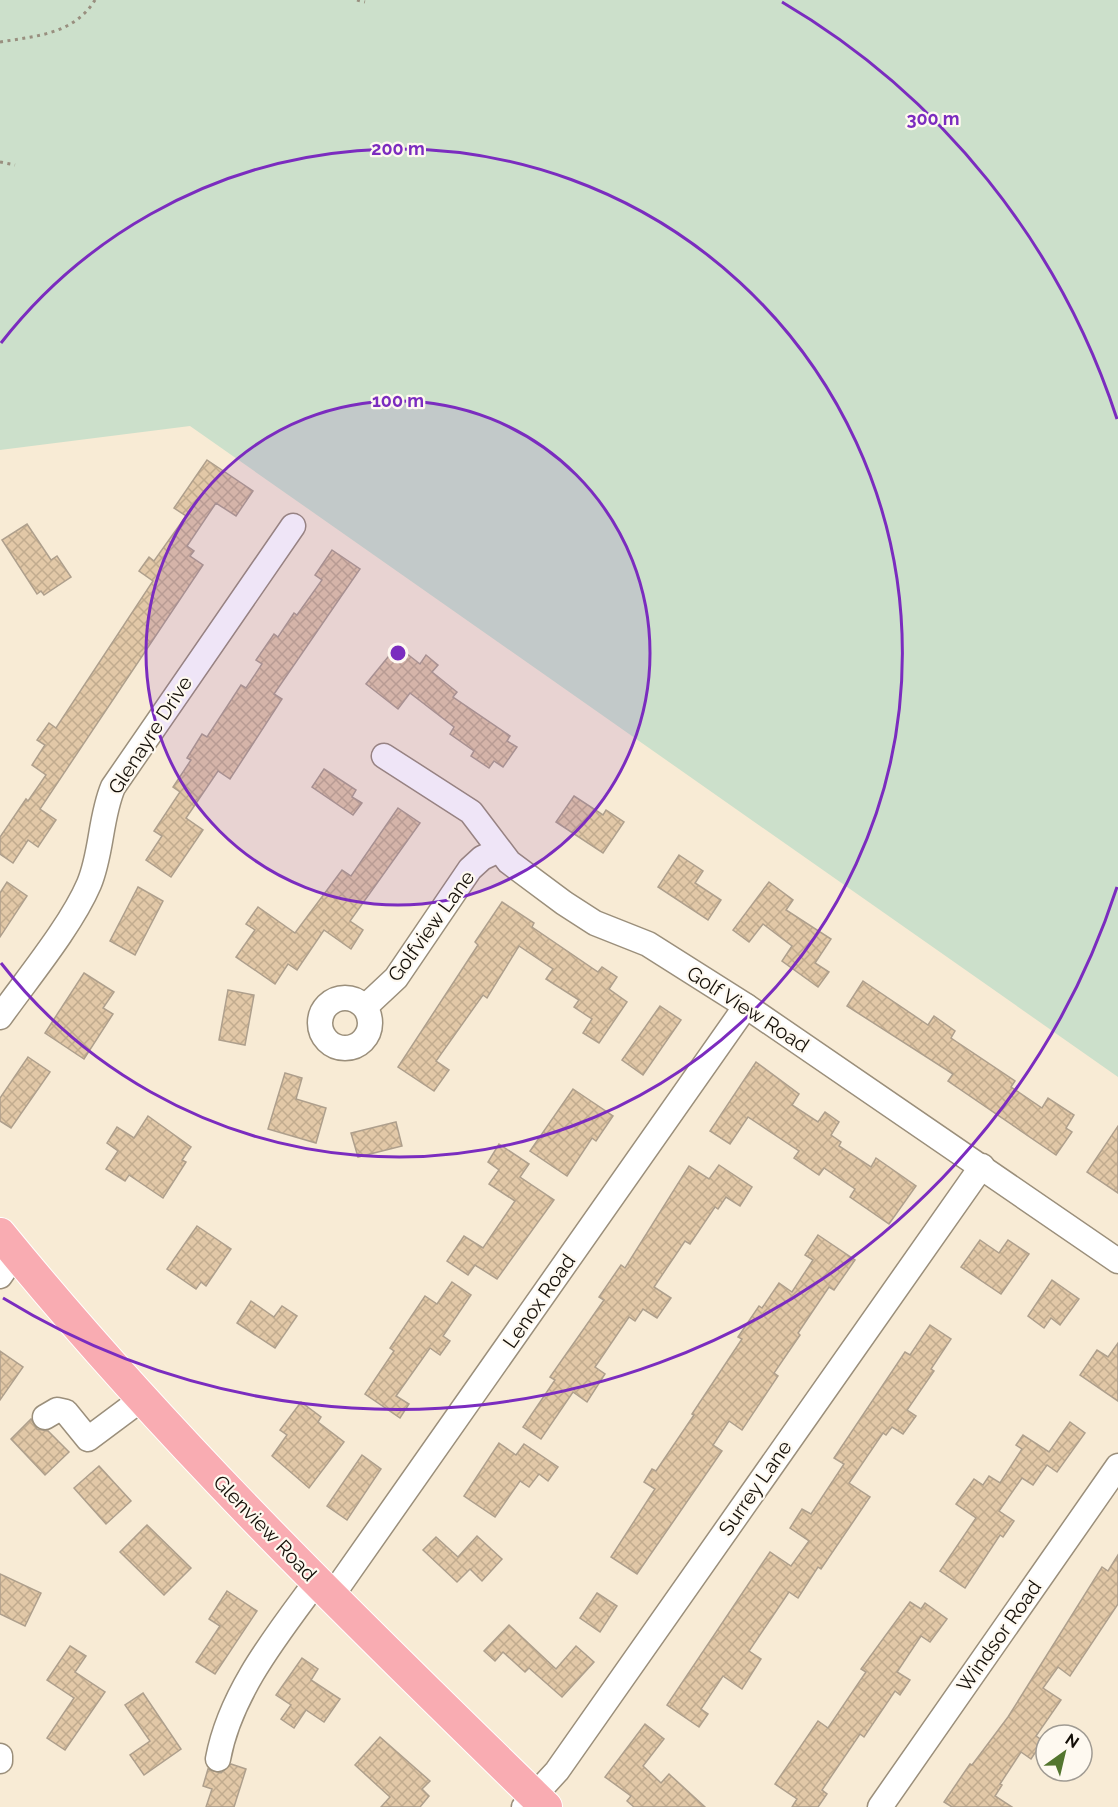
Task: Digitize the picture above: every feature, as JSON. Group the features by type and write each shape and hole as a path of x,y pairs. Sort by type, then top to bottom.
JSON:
{"main road":[{"name":"Glenview Road","path":"5,1255 253,1518 535,1803"}],"street":[{"name":"Glenayre Drive","path":"0,1017 72,914 88,886 97,863 104,809 113,787 293,526"},
{"name":"Golf View Road","path":"384,756 471,812 499,850 523,874 579,913 595,923 648,944 746,1006 1118,1260"},
{"name":"Golfview Lane","path":"365,1007 396,978 470,869 482,858 499,850"},
{"name":"Lenox Road","path":"218,1760 221,1741 245,1687 268,1649 324,1589 746,1006"},
{"name":"Surrey Lane","path":"535,1803 982,1166"},
{"path":"45,1417 57,1410 66,1412 88,1438 142,1398"},
{"name":"Windsor Road","path":"880,1807 1118,1466"},
{"path":"0,1756 0,1761"}],"path":[{"path":"0,42 69,27 81,19 95,0"},
{"path":"357,0 366,2"},
{"path":"0,162 15,165"}],"green space":[{"path":"0,0 1118,0 1118,1077 190,426 0,450"}],"building":[{"path":"207,460 253,491 236,516 216,503 187,546 194,551 190,556 203,565 40,809 56,820 38,847 28,840 13,863 0,854 0,837 46,775 32,765 45,745 37,740 49,723 56,728 153,581 139,571 149,557 154,561 186,516 174,508"},
{"path":"27,524 51,560 57,556 71,577 44,595 41,591 37,594 2,540"},
{"path":"332,550 360,569 274,694 282,699 230,779 218,771 186,818 203,830 171,877 146,860 162,836 154,831 180,792 173,787 191,760 187,758 202,734 207,737 241,685 246,688 262,664 256,660 274,634 278,637 294,613 297,615 322,580 315,575"},
{"path":"397,646 420,664 426,655 438,665 432,672 457,692 453,697 510,736 507,741 517,747 503,767 494,761 489,768 471,756 474,751 450,734 454,727 410,693 398,709 366,684"},
{"path":"324,769 356,790 352,797 362,803 353,815 312,787"},
{"path":"574,796 603,815 606,810 624,822 603,853 556,822"},
{"path":"398,808 420,823 350,921 363,930 351,949 324,930 297,970 288,964 275,984 236,957 255,930 246,924 258,907 295,933 342,870 351,876"},
{"path":"679,855 703,871 695,883 721,900 708,920 658,887"},
{"path":"7,882 27,896 0,937 0,893"},
{"path":"769,882 793,900 786,910 831,939 815,963 829,972 818,987 782,961 792,946 763,924 749,942 733,930"},
{"path":"138,887 163,901 135,955 110,941"},
{"path":"502,902 534,923 532,927 598,972 602,967 617,977 609,989 627,1002 599,1043 583,1033 592,1019 574,1007 579,1000 546,979 553,969 519,946 487,998 483,995 436,1061 449,1070 434,1091 398,1067 478,945 475,942"},
{"path":"84,973 114,992 103,1008 113,1014 84,1059 45,1033"},
{"path":"863,981 928,1025 934,1016 955,1031 951,1038 1015,1081 1011,1087 1042,1108 1048,1098 1074,1115 1066,1128 1072,1132 1056,1155 948,1081 953,1074 847,1006"},
{"path":"228,990 254,995 245,1045 219,1040"},
{"path":"660,1006 681,1020 643,1075 622,1060"},
{"path":"28,1057 50,1072 11,1128 0,1121 0,1098"},
{"path":"756,1062 799,1094 792,1105 818,1122 825,1112 839,1122 831,1135 841,1142 839,1146 871,1167 876,1158 916,1186 889,1224 850,1197 855,1189 824,1168 819,1175 794,1158 799,1151 748,1117 730,1144 710,1131"},
{"path":"285,1073 302,1078 296,1099 326,1108 316,1143 268,1129"},
{"path":"573,1089 613,1116 596,1141 592,1138 567,1176 530,1151"},
{"path":"148,1116 191,1147 182,1160 186,1162 163,1198 129,1175 125,1181 106,1169 118,1151 107,1143 117,1127 134,1138"},
{"path":"396,1122 402,1146 358,1157 351,1133"},
{"path":"1118,1126 1118,1193 1087,1172"},
{"path":"499,1144 529,1164 520,1177 554,1200 497,1279 475,1265 468,1275 447,1261 464,1236 483,1248 515,1201 489,1184 499,1170 488,1162"},
{"path":"719,1165 752,1187 740,1206 726,1197 718,1209 715,1207 690,1244 685,1241 654,1287 671,1298 657,1318 643,1309 635,1321 629,1317 595,1367 605,1374 587,1402 573,1392 541,1439 523,1427 555,1380 550,1377 604,1300 599,1297 621,1265 625,1268 689,1166 709,1179"},
{"path":"197,1226 231,1249 206,1286 201,1282 196,1289 167,1269"},
{"path":"818,1235 855,1260 834,1290 829,1287 798,1333 800,1335 774,1373 778,1376 742,1430 729,1421 713,1445 722,1451 637,1574 611,1557 655,1489 644,1482 652,1469 656,1471 694,1415 692,1414 742,1339 738,1337 759,1306 762,1308 779,1283 792,1292 813,1260 805,1255"},
{"path":"980,1240 999,1253 1008,1240 1029,1254 1001,1294 961,1267"},
{"path":"1052,1280 1079,1299 1060,1325 1051,1318 1044,1328 1028,1316"},
{"path":"452,1282 471,1295 443,1336 450,1341 440,1355 430,1348 396,1396 409,1404 400,1418 365,1394 394,1351 390,1348 425,1296 437,1304"},
{"path":"251,1301 274,1317 282,1306 297,1316 275,1348 237,1323"},
{"path":"930,1325 951,1339 931,1369 934,1371 907,1410 916,1416 903,1434 892,1427 886,1435 883,1433 849,1483 870,1497 821,1569 818,1567 798,1598 789,1592 749,1651 761,1659 742,1689 723,1676 701,1709 708,1714 699,1727 667,1705 770,1552 791,1566 809,1541 790,1528 802,1509 811,1514 844,1464 834,1458 905,1352 910,1355"},
{"path":"1118,1343 1118,1401 1080,1375 1097,1350 1108,1357"},
{"path":"0,1351 23,1367 0,1400"},
{"path":"301,1402 321,1417 318,1422 344,1442 309,1488 272,1456 287,1435 280,1430"},
{"path":"31,1419 37,1429 48,1431 69,1452 45,1475 11,1439"},
{"path":"1070,1422 1085,1433 1057,1472 1047,1465 1033,1485 1022,1478 999,1511 1014,1521 1003,1537 1000,1535 965,1588 940,1571 976,1518 956,1504 974,1479 983,1485 989,1476 1000,1483 1022,1449 1016,1445 1023,1435 1049,1452"},
{"path":"499,1443 516,1455 524,1444 558,1467 548,1481 539,1474 529,1487 520,1481 495,1517 464,1496"},
{"path":"362,1455 381,1469 347,1520 327,1506"},
{"path":"99,1466 131,1501 106,1524 74,1488"},
{"path":"147,1525 191,1568 164,1595 120,1552"},
{"path":"477,1536 502,1559 482,1581 470,1569 457,1582 423,1550 436,1537 458,1557"},
{"path":"1118,1555 1118,1604 1070,1676 1058,1667 1043,1688 1061,1700 1045,1723 1034,1723 1034,1754 1031,1759 1021,1752 1000,1784 1002,1785 995,1796 1012,1807 952,1807 944,1802 970,1764 972,1765 1008,1717 1102,1567 1108,1571"},
{"path":"0,1574 41,1593 25,1626 0,1614"},
{"path":"227,1591 257,1611 215,1674 196,1662 220,1626 209,1619"},
{"path":"597,1593 617,1606 600,1632 580,1618"},
{"path":"910,1602 921,1609 925,1603 947,1619 930,1642 921,1636 897,1672 910,1680 900,1695 895,1691 864,1737 860,1734 822,1790 827,1794 818,1807 792,1807 797,1799 775,1784 818,1721 828,1728 866,1672 861,1669"},
{"path":"509,1625 556,1669 576,1646 594,1662 562,1697 529,1668 525,1672 503,1652 495,1661 484,1651"},
{"path":"70,1646 86,1656 75,1672 105,1692 65,1750 47,1738 74,1698 47,1680"},
{"path":"302,1658 318,1669 311,1680 340,1699 324,1722 306,1710 294,1728 281,1719 291,1705 276,1695"},
{"path":"143,1693 181,1749 144,1775 130,1755 150,1741 125,1705"},
{"path":"645,1724 664,1739 643,1766 661,1783 669,1774 705,1807 634,1807 627,1801 631,1796 605,1777"},
{"path":"380,1737 430,1781 422,1789 429,1796 420,1807 381,1807 390,1797 355,1765"},
{"path":"231,1764 246,1769 234,1807 206,1807 212,1789 203,1786 208,1769 221,1773"}]}
